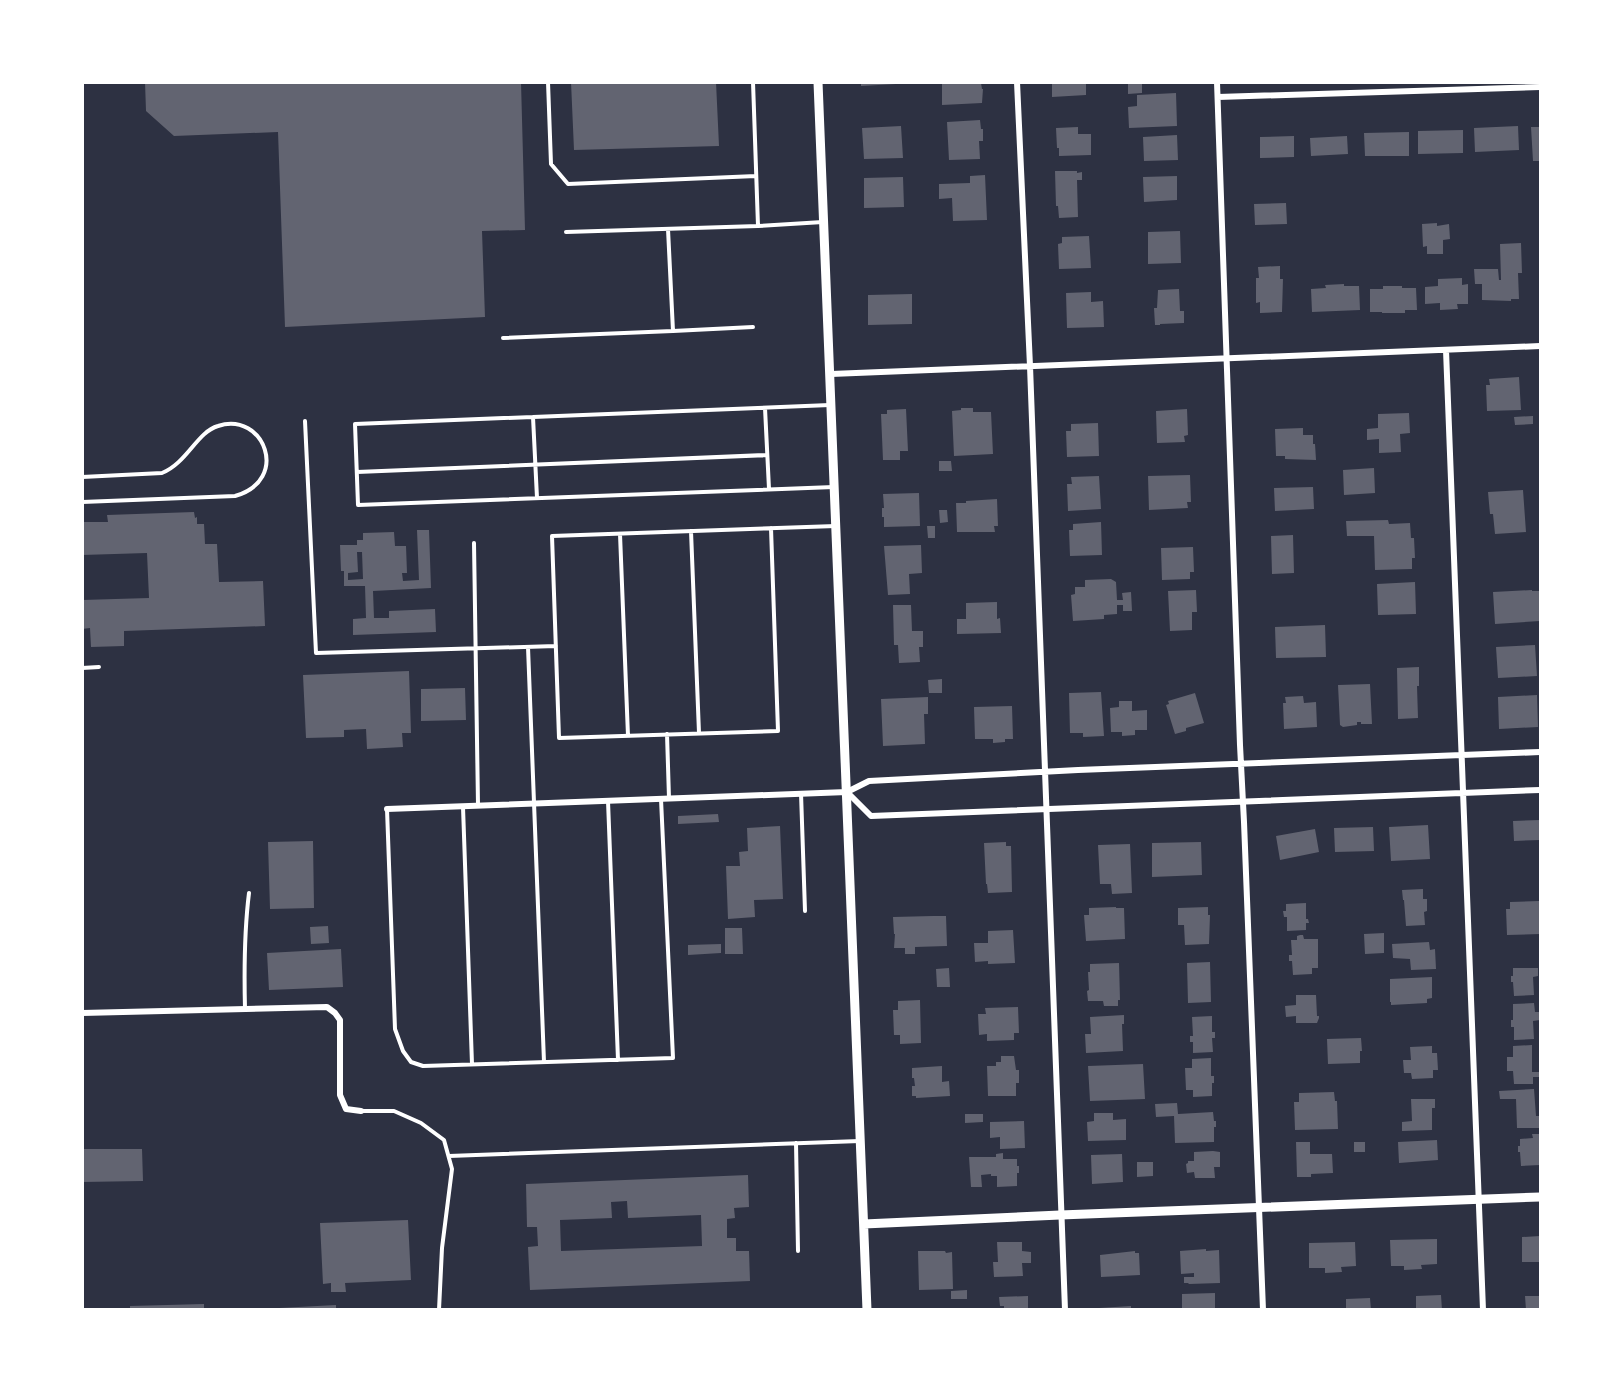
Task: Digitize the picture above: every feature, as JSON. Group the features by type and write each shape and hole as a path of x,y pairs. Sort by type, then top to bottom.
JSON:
{"street":[{"path":"818,82 867,1310"},
{"path":"1017,82 1030,366 1065,1310"},
{"path":"1217,82 1263,1310"},
{"path":"1218,97 1540,87"},
{"path":"831,374 1540,346"},
{"path":"1446,350 1483,1310"},
{"path":"387,809 847,792 869,781 1540,752"},
{"path":"847,792 871,816 1540,790"},
{"path":"82,1013 327,1007 340,1020 340,1095 346,1109 361,1111"},
{"path":"864,1224 1540,1197"}],"lane":[{"path":"548,82 551,164 568,184 756,176"},
{"path":"753,82 758,226"},
{"path":"566,232 824,222"},
{"path":"668,229 673,331"},
{"path":"503,338 753,327"},
{"path":"832,405 355,424 358,505 835,487"},
{"path":"765,408 768,489"},
{"path":"533,417 537,498"},
{"path":"305,421 316,653 556,646"},
{"path":"82,477 162,473 180,463 207,432 218,426 230,424 242,425 253,431 261,440 266,451 267,464 264,476 247,493 235,496 82,502"},
{"path":"357,472 767,455"},
{"path":"771,528 778,731 559,738 552,536 620,534 771,528 837,526"},
{"path":"691,531 699,733"},
{"path":"620,534 628,736"},
{"path":"474,543 478,806"},
{"path":"528,647 544,1062"},
{"path":"82,668 99,667"},
{"path":"667,734 669,798"},
{"path":"801,793 806,911"},
{"path":"387,809 394,1029 403,1051 411,1062 423,1066 673,1058 661,798"},
{"path":"608,800 618,1060"},
{"path":"463,806 472,1064"},
{"path":"245,1009 244,930 249,893"},
{"path":"361,1111 394,1111 421,1123 444,1140 452,1169 442,1248 439,1310"},
{"path":"449,1156 860,1140"},
{"path":"796,1143 798,1251"}],"building":[{"path":"145,82 521,82 525,230 482,231 485,317 285,327 278,132 174,136 146,111"},
{"path":"571,82 716,82 719,146 574,150"},
{"path":"861,82 896,82 896,84 861,86"},
{"path":"1052,82 1086,82 1086,95 1052,97"},
{"path":"1128,82 1142,82 1142,93 1128,94"},
{"path":"981,83 982,103 942,105 942,84"},
{"path":"1176,93 1177,126 1129,128 1128,107 1137,106 1137,95"},
{"path":"980,120 983,141 979,141 980,159 949,160 947,122"},
{"path":"901,126 903,158 864,159 862,128"},
{"path":"1518,126 1519,150 1475,152 1474,128"},
{"path":"1078,127 1078,134 1091,134 1091,155 1059,156 1056,128"},
{"path":"1531,127 1540,127 1540,161 1533,161"},
{"path":"1463,130 1463,153 1418,154 1418,131"},
{"path":"1409,132 1409,156 1365,156 1364,133"},
{"path":"1177,135 1178,160 1144,161 1143,137"},
{"path":"1294,136 1294,157 1260,158 1260,137"},
{"path":"1347,136 1348,154 1311,156 1310,138"},
{"path":"1055,171 1082,172 1082,180 1077,180 1078,217 1059,218 1058,206 1056,206"},
{"path":"985,175 987,220 953,221 952,198 939,199 939,184 970,183 970,176"},
{"path":"1177,176 1177,200 1144,202 1143,177"},
{"path":"903,177 904,207 864,208 864,178"},
{"path":"1286,203 1287,224 1255,225 1254,204"},
{"path":"1437,223 1437,226 1449,224 1450,239 1443,240 1443,254 1427,254 1427,246 1423,247 1422,224"},
{"path":"1180,231 1181,263 1148,264 1148,232"},
{"path":"1089,236 1091,268 1059,269 1058,244 1062,243 1062,237"},
{"path":"1521,243 1522,273 1518,273 1519,299 1482,300 1482,284 1475,284 1474,269 1498,269 1499,280 1501,280 1500,244"},
{"path":"1280,266 1280,279 1283,279 1282,312 1260,313 1260,302 1256,303 1258,267"},
{"path":"1462,278 1462,285 1468,284 1468,304 1457,304 1458,309 1440,310 1440,303 1425,304 1425,287 1438,286 1438,279"},
{"path":"1344,284 1344,286 1359,286 1360,310 1312,312 1311,289 1326,288 1325,285"},
{"path":"1383,286 1416,288 1417,310 1405,310 1405,313 1370,312 1370,289 1383,289"},
{"path":"1179,289 1180,311 1184,311 1184,323 1155,325 1154,308 1157,308 1158,290"},
{"path":"1091,292 1091,302 1103,301 1104,327 1067,328 1066,293"},
{"path":"912,294 912,324 868,325 868,295"},
{"path":"1519,377 1521,410 1487,411 1486,385 1490,385 1489,379"},
{"path":"961,408 973,408 973,412 991,412 993,454 954,456 952,411 961,410"},
{"path":"906,409 908,451 900,451 900,460 883,460 881,414 887,414 887,410"},
{"path":"1187,409 1188,435 1184,436 1185,442 1157,443 1156,411"},
{"path":"1409,413 1410,433 1400,434 1401,452 1379,453 1379,439 1367,440 1367,429 1378,428 1378,414"},
{"path":"1533,416 1533,424 1515,425 1514,417"},
{"path":"1098,423 1099,456 1067,457 1066,431 1071,431 1071,424"},
{"path":"1303,428 1303,435 1313,435 1316,460 1285,459 1285,456 1276,456 1275,429"},
{"path":"939,461 951,461 952,471 939,471"},
{"path":"1374,468 1375,493 1344,495 1343,470"},
{"path":"1190,475 1191,502 1187,502 1188,508 1149,510 1148,476"},
{"path":"1099,476 1101,509 1068,511 1067,484 1072,484 1071,477"},
{"path":"1313,487 1314,509 1275,511 1274,488"},
{"path":"1523,490 1526,532 1495,534 1488,492"},
{"path":"919,493 920,526 884,527 883,494"},
{"path":"997,499 998,526 994,526 995,532 957,532 956,503"},
{"path":"939,510 947,510 948,522 940,523"},
{"path":"194,512 197,524 204,524 205,544 217,544 219,582 263,581 265,626 124,631 124,646 91,647 90,628 82,629 82,600 149,598 147,553 82,555 82,522 108,522 107,515"},
{"path":"1388,520 1389,524 1410,523 1411,538 1414,538 1415,558 1412,558 1412,569 1375,570 1374,536 1347,536 1346,521"},
{"path":"1101,522 1102,555 1070,556 1069,530 1073,530 1073,524"},
{"path":"927,526 935,526 935,538 928,538"},
{"path":"417,530 429,530 431,588 373,591 374,618 389,618 389,611 435,609 436,632 353,635 353,619 366,618 365,586 344,586 340,545 357,545 357,540 363,540 363,533 394,532 395,546 406,546 407,573 402,573 403,581 419,580","holes":["357,552 362,552 363,579 348,580 348,573 358,572"]},
{"path":"1293,535 1294,573 1272,574 1271,536"},
{"path":"921,545 922,573 909,574 910,594 888,595 884,546"},
{"path":"1193,547 1194,572 1190,572 1190,579 1162,580 1161,548"},
{"path":"1111,579 1116,582 1117,600 1123,600 1122,593 1131,592 1132,611 1123,611 1123,605 1117,605 1117,614 1104,615 1104,619 1073,621 1071,595 1075,594 1075,587 1085,587 1085,580"},
{"path":"1415,582 1416,614 1378,615 1377,584"},
{"path":"1196,590 1197,612 1192,612 1192,630 1170,631 1168,591"},
{"path":"1540,591 1540,621 1495,624 1493,592"},
{"path":"997,602 997,619 1000,618 1001,633 957,634 957,619 966,619 966,603"},
{"path":"893,605 911,605 912,631 923,631 923,647 919,647 920,662 899,663 898,645 894,645"},
{"path":"1325,625 1326,657 1276,658 1275,627"},
{"path":"1535,645 1537,676 1498,678 1496,647"},
{"path":"1419,667 1418,718 1398,719 1397,668"},
{"path":"409,671 411,733 402,733 403,747 367,749 366,729 344,730 344,737 306,738 303,675"},
{"path":"942,679 942,693 929,693 928,680"},
{"path":"1370,684 1372,724 1357,722 1357,725 1343,727 1340,725 1338,685"},
{"path":"465,688 466,720 421,721 421,689"},
{"path":"1101,692 1104,736 1083,737 1083,733 1070,733 1069,693"},
{"path":"1195,693 1204,723 1175,734 1166,705 1169,704 1168,701"},
{"path":"1537,695 1538,727 1499,729 1498,697"},
{"path":"1303,696 1304,703 1316,702 1317,727 1284,729 1283,703 1286,703 1285,697"},
{"path":"928,697 928,714 924,714 925,744 883,746 881,699"},
{"path":"1119,701 1132,701 1132,711 1147,710 1147,730 1135,730 1135,735 1122,736 1122,732 1111,732 1110,708 1119,707"},
{"path":"1012,706 1013,739 993,743 993,739 975,739 974,707"},
{"path":"718,814 719,822 678,824 678,816"},
{"path":"1540,820 1540,840 1514,841 1513,821"},
{"path":"1428,825 1430,859 1391,861 1389,827"},
{"path":"780,826 783,899 754,900 755,917 728,919 726,866 740,866 739,852 748,851 747,828"},
{"path":"1373,827 1374,851 1335,852 1334,828"},
{"path":"1315,829 1319,852 1280,860 1276,836"},
{"path":"313,841 314,908 270,909 268,842"},
{"path":"1006,842 1006,846 1011,846 1012,892 988,893 984,843"},
{"path":"1201,842 1202,875 1152,877 1152,843"},
{"path":"1130,844 1132,893 1112,894 1111,884 1100,884 1098,845"},
{"path":"1423,889 1423,899 1427,899 1427,911 1424,912 1425,925 1406,926 1402,890"},
{"path":"1539,901 1540,934 1507,935 1506,909 1510,909 1510,902"},
{"path":"1306,903 1306,919 1309,923 1306,923 1306,930 1287,931 1287,917 1284,917 1283,911 1286,911 1286,904"},
{"path":"1208,907 1209,944 1185,945 1184,925 1178,925 1178,908"},
{"path":"1089,908 1124,908 1125,939 1086,941 1084,915 1089,915"},
{"path":"946,916 947,946 915,947 915,954 905,954 905,948 894,948 893,917"},
{"path":"328,926 329,943 311,944 310,927"},
{"path":"725,928 742,928 743,954 725,954"},
{"path":"1013,930 1015,963 975,962 974,943 988,943 988,931"},
{"path":"1384,933 1384,953 1365,954 1364,934"},
{"path":"1303,935 1304,939 1318,939 1318,968 1312,968 1312,974 1293,975 1292,961 1289,961 1289,955 1292,955 1291,940 1297,940 1297,936"},
{"path":"1429,942 1430,950 1435,949 1436,969 1411,970 1410,959 1393,958 1392,944"},
{"path":"721,944 721,953 688,955 688,945"},
{"path":"341,949 343,987 269,990 267,953"},
{"path":"1210,962 1211,1002 1188,1003 1187,963"},
{"path":"1119,963 1120,1000 1118,1000 1118,1006 1104,1006 1103,1001 1088,1001 1090,964"},
{"path":"949,968 950,987 937,987 936,969"},
{"path":"1513,968 1538,968 1538,976 1533,977 1534,995 1514,996 1513,982 1511,982"},
{"path":"1432,977 1432,998 1427,999 1427,1003 1391,1005 1390,979"},
{"path":"1296,995 1316,995 1317,1016 1319,1016 1317,1023 1296,1023 1296,1016 1286,1017 1285,1006 1296,1005"},
{"path":"920,1000 921,1043 900,1044 900,1035 894,1035 893,1010 898,1010 898,1001"},
{"path":"1534,1003 1535,1012 1540,1012 1540,1020 1533,1021 1534,1039 1514,1040 1514,1027 1511,1027 1513,1004"},
{"path":"1018,1007 1019,1033 1014,1033 1014,1040 987,1041 987,1034 979,1035 978,1014 986,1014 985,1008"},
{"path":"1124,1015 1123,1051 1086,1053 1085,1034 1091,1034 1090,1017"},
{"path":"1212,1016 1212,1032 1215,1032 1215,1038 1212,1038 1213,1052 1193,1053 1193,1042 1190,1042 1190,1036 1193,1036 1192,1017"},
{"path":"1361,1038 1360,1063 1328,1064 1327,1039"},
{"path":"1532,1045 1532,1072 1540,1072 1540,1077 1533,1077 1533,1084 1514,1084 1513,1071 1507,1071 1507,1057 1513,1057 1513,1046"},
{"path":"1432,1046 1432,1053 1437,1053 1438,1070 1433,1070 1433,1078 1412,1079 1411,1073 1404,1073 1403,1060 1411,1060 1410,1047"},
{"path":"1001,1056 1014,1056 1016,1070 1019,1070 1016,1096 988,1096 987,1066 996,1066 996,1062 1001,1062"},
{"path":"1211,1058 1211,1076 1214,1076 1212,1096 1193,1097 1193,1090 1186,1090 1185,1068 1192,1068 1192,1059"},
{"path":"1143,1064 1145,1099 1090,1101 1088,1066"},
{"path":"942,1066 942,1082 949,1081 950,1096 916,1098 912,1096 912,1086 915,1086 912,1068"},
{"path":"1534,1089 1536,1116 1540,1116 1540,1128 1517,1128 1516,1099 1500,1099 1499,1091"},
{"path":"1334,1092 1335,1101 1337,1101 1338,1129 1295,1130 1294,1102 1299,1102 1299,1093"},
{"path":"1411,1099 1435,1099 1435,1108 1432,1108 1432,1130 1402,1131 1402,1122 1412,1121"},
{"path":"1177,1103 1178,1114 1213,1112 1214,1121 1216,1121 1214,1142 1175,1143 1174,1116 1156,1117 1155,1104"},
{"path":"1094,1113 1113,1113 1113,1120 1126,1119 1126,1140 1088,1141 1087,1122 1094,1121"},
{"path":"965,1114 983,1114 983,1122 965,1123"},
{"path":"1024,1121 1025,1148 1000,1149 1000,1137 990,1138 990,1122"},
{"path":"1532,1134 1540,1134 1540,1165 1521,1166 1520,1152 1518,1152 1520,1139 1533,1138"},
{"path":"1437,1140 1438,1160 1399,1163 1398,1142"},
{"path":"1296,1142 1310,1142 1310,1154 1332,1154 1333,1173 1297,1177"},
{"path":"1354,1142 1365,1142 1365,1152 1354,1152"},
{"path":"82,1149 142,1149 143,1181 82,1182"},
{"path":"1194,1152 1220,1152 1220,1167 1214,1167 1215,1178 1195,1178 1194,1172 1187,1173 1186,1164 1188,1161 1194,1161"},
{"path":"1003,1153 1003,1159 1017,1159 1019,1173 1017,1173 1017,1186 997,1187 997,1176 991,1176 991,1174 981,1175 982,1187 971,1187 969,1157 996,1157 996,1154"},
{"path":"1122,1154 1123,1182 1092,1184 1091,1155"},
{"path":"1137,1162 1153,1162 1153,1176 1137,1177"},
{"path":"748,1175 749,1207 734,1208 735,1218 727,1219 727,1238 736,1238 736,1251 749,1251 750,1281 530,1290 528,1247 538,1246 537,1227 527,1227 526,1184","holes":["627,1201 628,1218 701,1215 702,1246 561,1251 560,1220 612,1218 611,1202"]},
{"path":"408,1220 411,1280 345,1283 346,1292 331,1292 331,1283 323,1284 320,1223"},
{"path":"1540,1236 1540,1262 1522,1262 1522,1237"},
{"path":"1437,1239 1437,1264 1421,1265 1422,1269 1404,1270 1404,1266 1391,1266 1390,1240"},
{"path":"997,1242 1022,1242 1022,1251 1031,1252 1031,1263 1022,1263 1023,1276 994,1277 993,1262 998,1262"},
{"path":"1355,1242 1356,1266 1341,1267 1342,1272 1325,1273 1325,1268 1309,1268 1309,1243"},
{"path":"1206,1249 1206,1251 1219,1250 1220,1283 1184,1283 1184,1277 1194,1277 1194,1273 1181,1274 1180,1251"},
{"path":"918,1251 952,1252 953,1289 919,1290"},
{"path":"1135,1251 1139,1253 1140,1275 1101,1277 1100,1255"},
{"path":"967,1290 967,1299 951,1299 951,1291"},
{"path":"1215,1293 1215,1310 1182,1310 1182,1294"},
{"path":"1441,1295 1442,1310 1416,1310 1416,1296"},
{"path":"1028,1296 1028,1308 1025,1310 1004,1310 1004,1306 1000,1306 999,1297"},
{"path":"1525,1296 1540,1296 1540,1310 1526,1310"},
{"path":"1370,1298 1371,1310 1346,1310 1346,1299"},
{"path":"204,1304 204,1310 130,1310 130,1306"},
{"path":"336,1305 336,1310 279,1310 279,1308"},
{"path":"1131,1306 1131,1310 1099,1310 1099,1308"}]}
